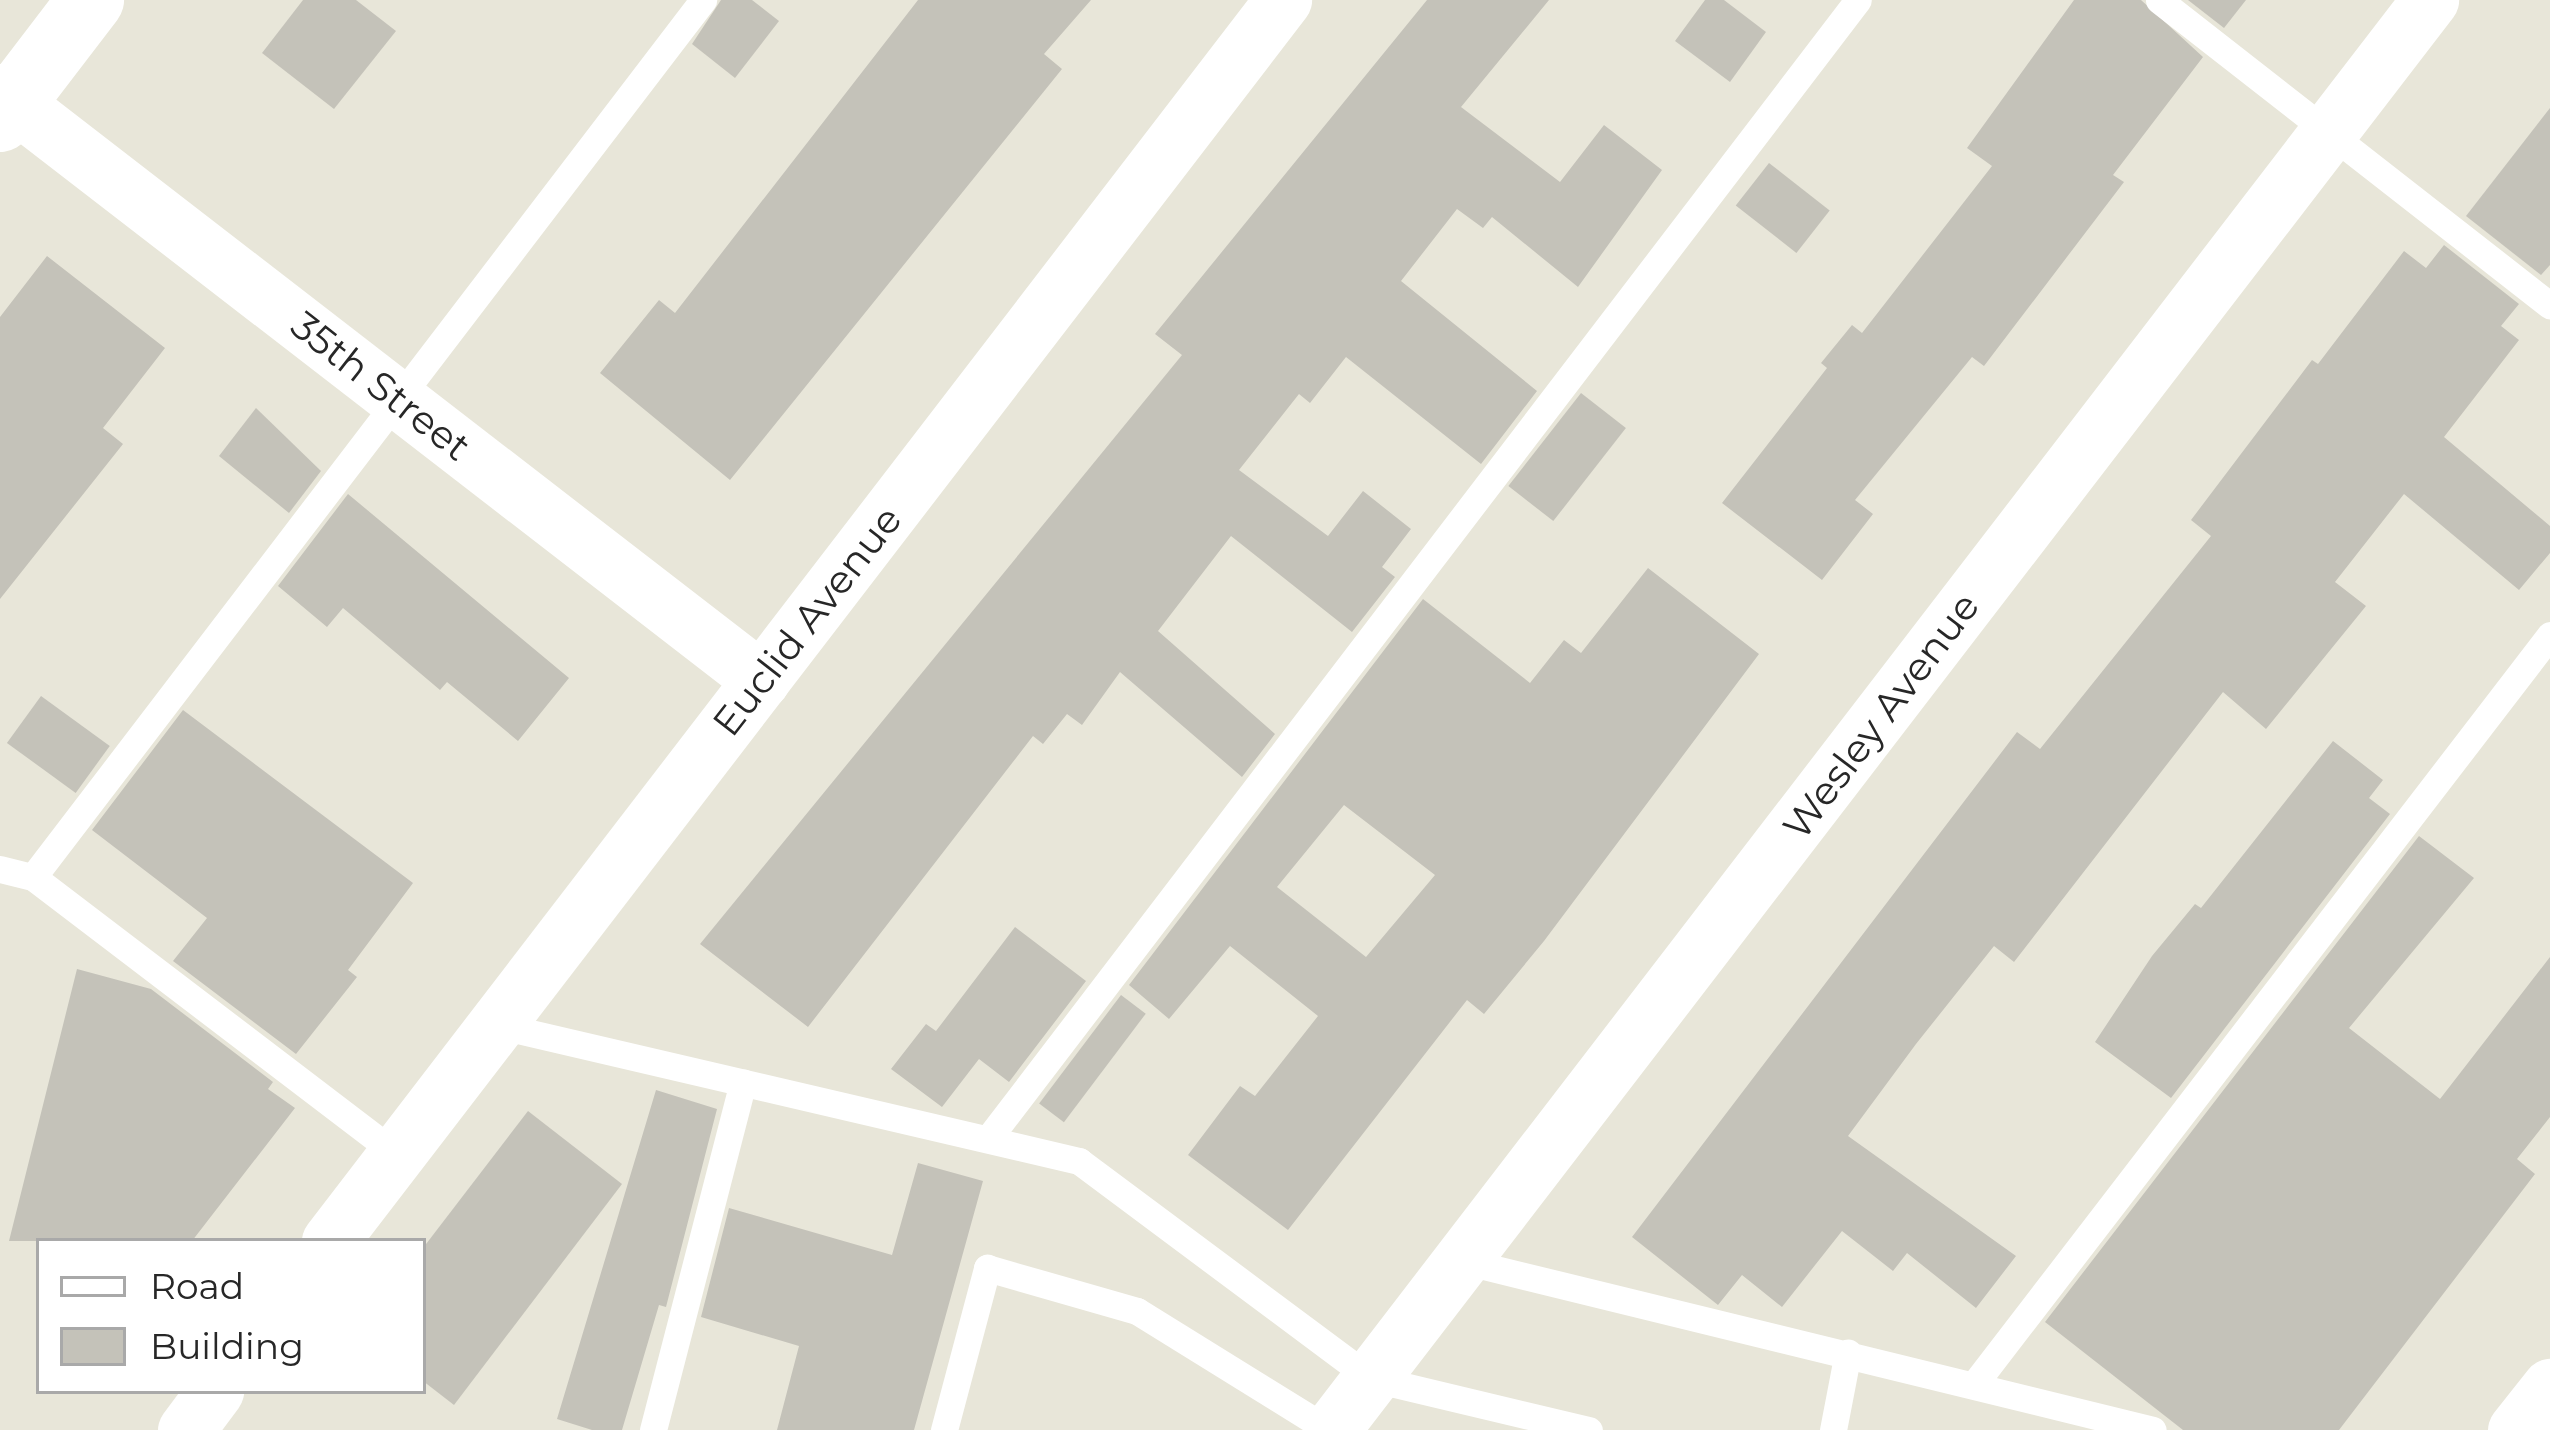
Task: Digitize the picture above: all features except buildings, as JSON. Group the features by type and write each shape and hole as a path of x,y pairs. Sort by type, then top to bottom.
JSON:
{"street":[{"path":"4,104 92,0"},
{"name":"Euclid Avenue","path":"332,1238 1283,0"},
{"name":"Wesley Avenue","path":"1330,1430 2431,0"},
{"name":"35th Street","path":"4,104 398,399 761,680"},
{"path":"2516,1430 2550,1387"},
{"path":"186,1430 213,1394"}],"lane":[{"path":"397,1154 10,878 398,399 703,0"},
{"path":"988,1139 1858,0"},
{"path":"2159,0 2550,304"},
{"path":"1976,1382 2550,635"},
{"path":"496,1025 1079,1161 1370,1378 1589,1430"},
{"path":"653,1430 742,1082"},
{"path":"1462,1262 1976,1382 2153,1430"},
{"path":"944,1430 987,1268 1137,1311 1330,1430"},
{"path":"1833,1430 1848,1352"}]}
